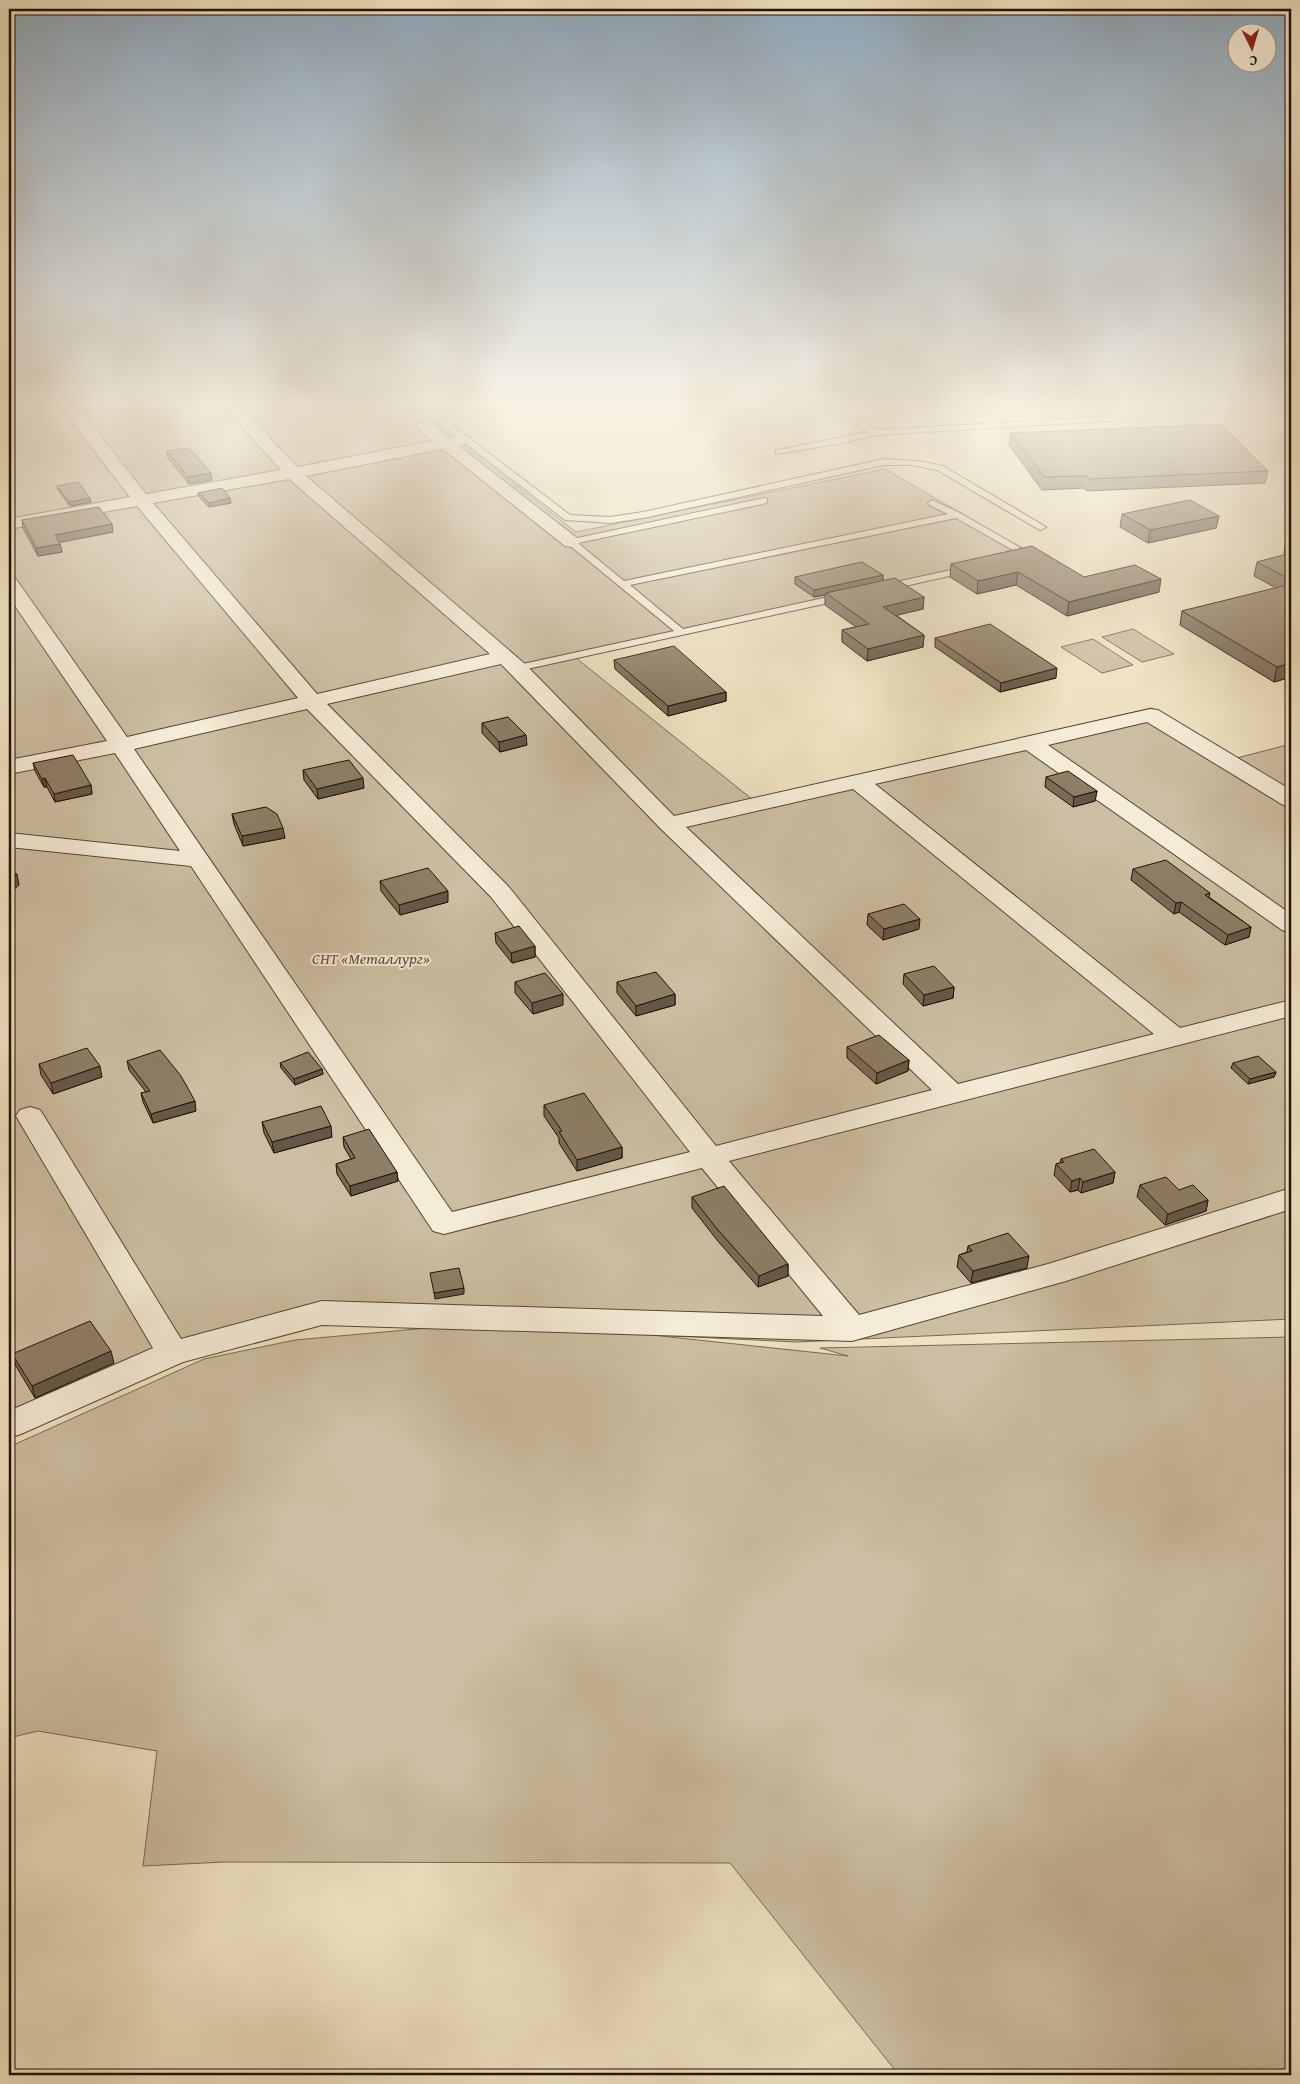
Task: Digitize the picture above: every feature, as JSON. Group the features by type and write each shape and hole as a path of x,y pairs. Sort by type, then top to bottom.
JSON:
{"street":[{"path":"9,524 123,503"},
{"path":"144,503 311,700 500,892 710,1158 852,1328"},
{"path":"328,503 511,663 669,824 951,1093"},
{"path":"526,503 571,542"},
{"path":"9,583 121,745 444,1224 710,1158 951,1093 1291,1008"},
{"path":"9,767 121,745 311,700 511,663"},
{"path":"669,824 1150,715 1291,800"},
{"path":"1030,742 1291,925"},
{"path":"857,782 1174,1037"},
{"path":"9,840 199,860"},
{"path":"30,1116 173,1353"},
{"path":"9,1425 173,1353 322,1313 852,1328 1055,1273 1291,1198"}],"lane":[{"path":"546,503 568,518 583,520 618,519 691,503"},
{"path":"571,542 753,503"},
{"path":"933,503 958,515 1028,555 1009,560"},
{"path":"1000,503 1041,527"},
{"path":"623,584 958,515"},
{"path":"571,542 680,631"},
{"path":"874,590 980,566"},
{"path":"511,663 680,631 854,594"}],"green space":[{"name":"СНТ «Металлург»","path":"9,503 539,503 576,532 717,503 944,503 1033,555 576,658 753,800 1152,708 1229,760 1291,744 1291,1319 797,1342 651,1335 848,1356 820,1348 1291,1337 1291,2075 899,2075 730,1863 224,1862 143,1866 157,1751 38,1731 9,1738 9,1447 204,1359 295,1340 461,1325 324,1319 169,1366 51,1418 9,1440"},
{"path":"1133,629 1174,654 1142,662 1102,637"},
{"path":"1093,639 1133,665 1102,673 1061,647"}],"building":[{"path":"1174,503 1196,503 1219,516 1150,530 1122,514"},
{"path":"99,507 112,524 55,535 60,544 36,548 22,520"},
{"path":"1032,546 1084,577 1135,565 1161,579 1069,602 1018,572 978,581 951,564"},
{"path":"1291,553 1291,580 1257,562"},
{"path":"862,562 883,575 814,590 795,577"},
{"path":"895,578 924,597 883,607 924,635 868,649 842,630 869,624 826,593"},
{"path":"1291,584 1291,663 1277,667 1182,611"},
{"path":"990,624 1057,668 1001,683 935,638"},
{"path":"674,646 726,692 668,706 614,660"},
{"path":"508,717 526,735 499,742 482,723"},
{"path":"73,755 91,785 54,794 45,778 42,779 33,763"},
{"path":"349,760 363,778 317,789 303,770"},
{"path":"1068,771 1097,791 1074,797 1046,777"},
{"path":"266,807 277,814 283,828 242,836 232,814"},
{"path":"1166,860 1210,893 1205,895 1251,927 1228,935 1181,902 1176,903 1133,869"},
{"path":"428,868 448,891 399,905 380,881"},
{"path":"9,873 17,874 9,881"},
{"path":"904,904 920,919 884,929 868,914"},
{"path":"519,926 535,946 511,953 495,933"},
{"path":"934,966 954,987 924,995 904,974"},
{"path":"656,972 675,994 636,1006 617,982"},
{"path":"545,973 563,994 532,1003 515,982"},
{"path":"879,1035 909,1060 877,1073 847,1047"},
{"path":"87,1048 100,1066 51,1083 39,1064"},
{"path":"160,1050 181,1076 195,1101 151,1114 141,1093 150,1091 127,1061"},
{"path":"308,1052 322,1069 294,1079 280,1063"},
{"path":"1258,1056 1276,1072 1250,1079 1233,1063"},
{"path":"584,1093 622,1147 577,1160 559,1132 562,1131 544,1105"},
{"path":"321,1106 331,1126 272,1142 262,1122"},
{"path":"369,1129 397,1172 350,1186 336,1164 355,1158 343,1137"},
{"path":"1094,1149 1115,1172 1083,1182 1080,1178 1072,1181 1056,1164 1064,1162 1061,1159"},
{"path":"1166,1177 1179,1190 1193,1185 1208,1200 1168,1214 1140,1185"},
{"path":"724,1186 788,1264 759,1276 717,1229 692,1197"},
{"path":"1008,1233 1029,1256 973,1271 959,1255 972,1251 968,1246"},
{"path":"459,1268 464,1288 434,1293 430,1273"},
{"path":"90,1321 111,1351 32,1386 12,1354"}]}
